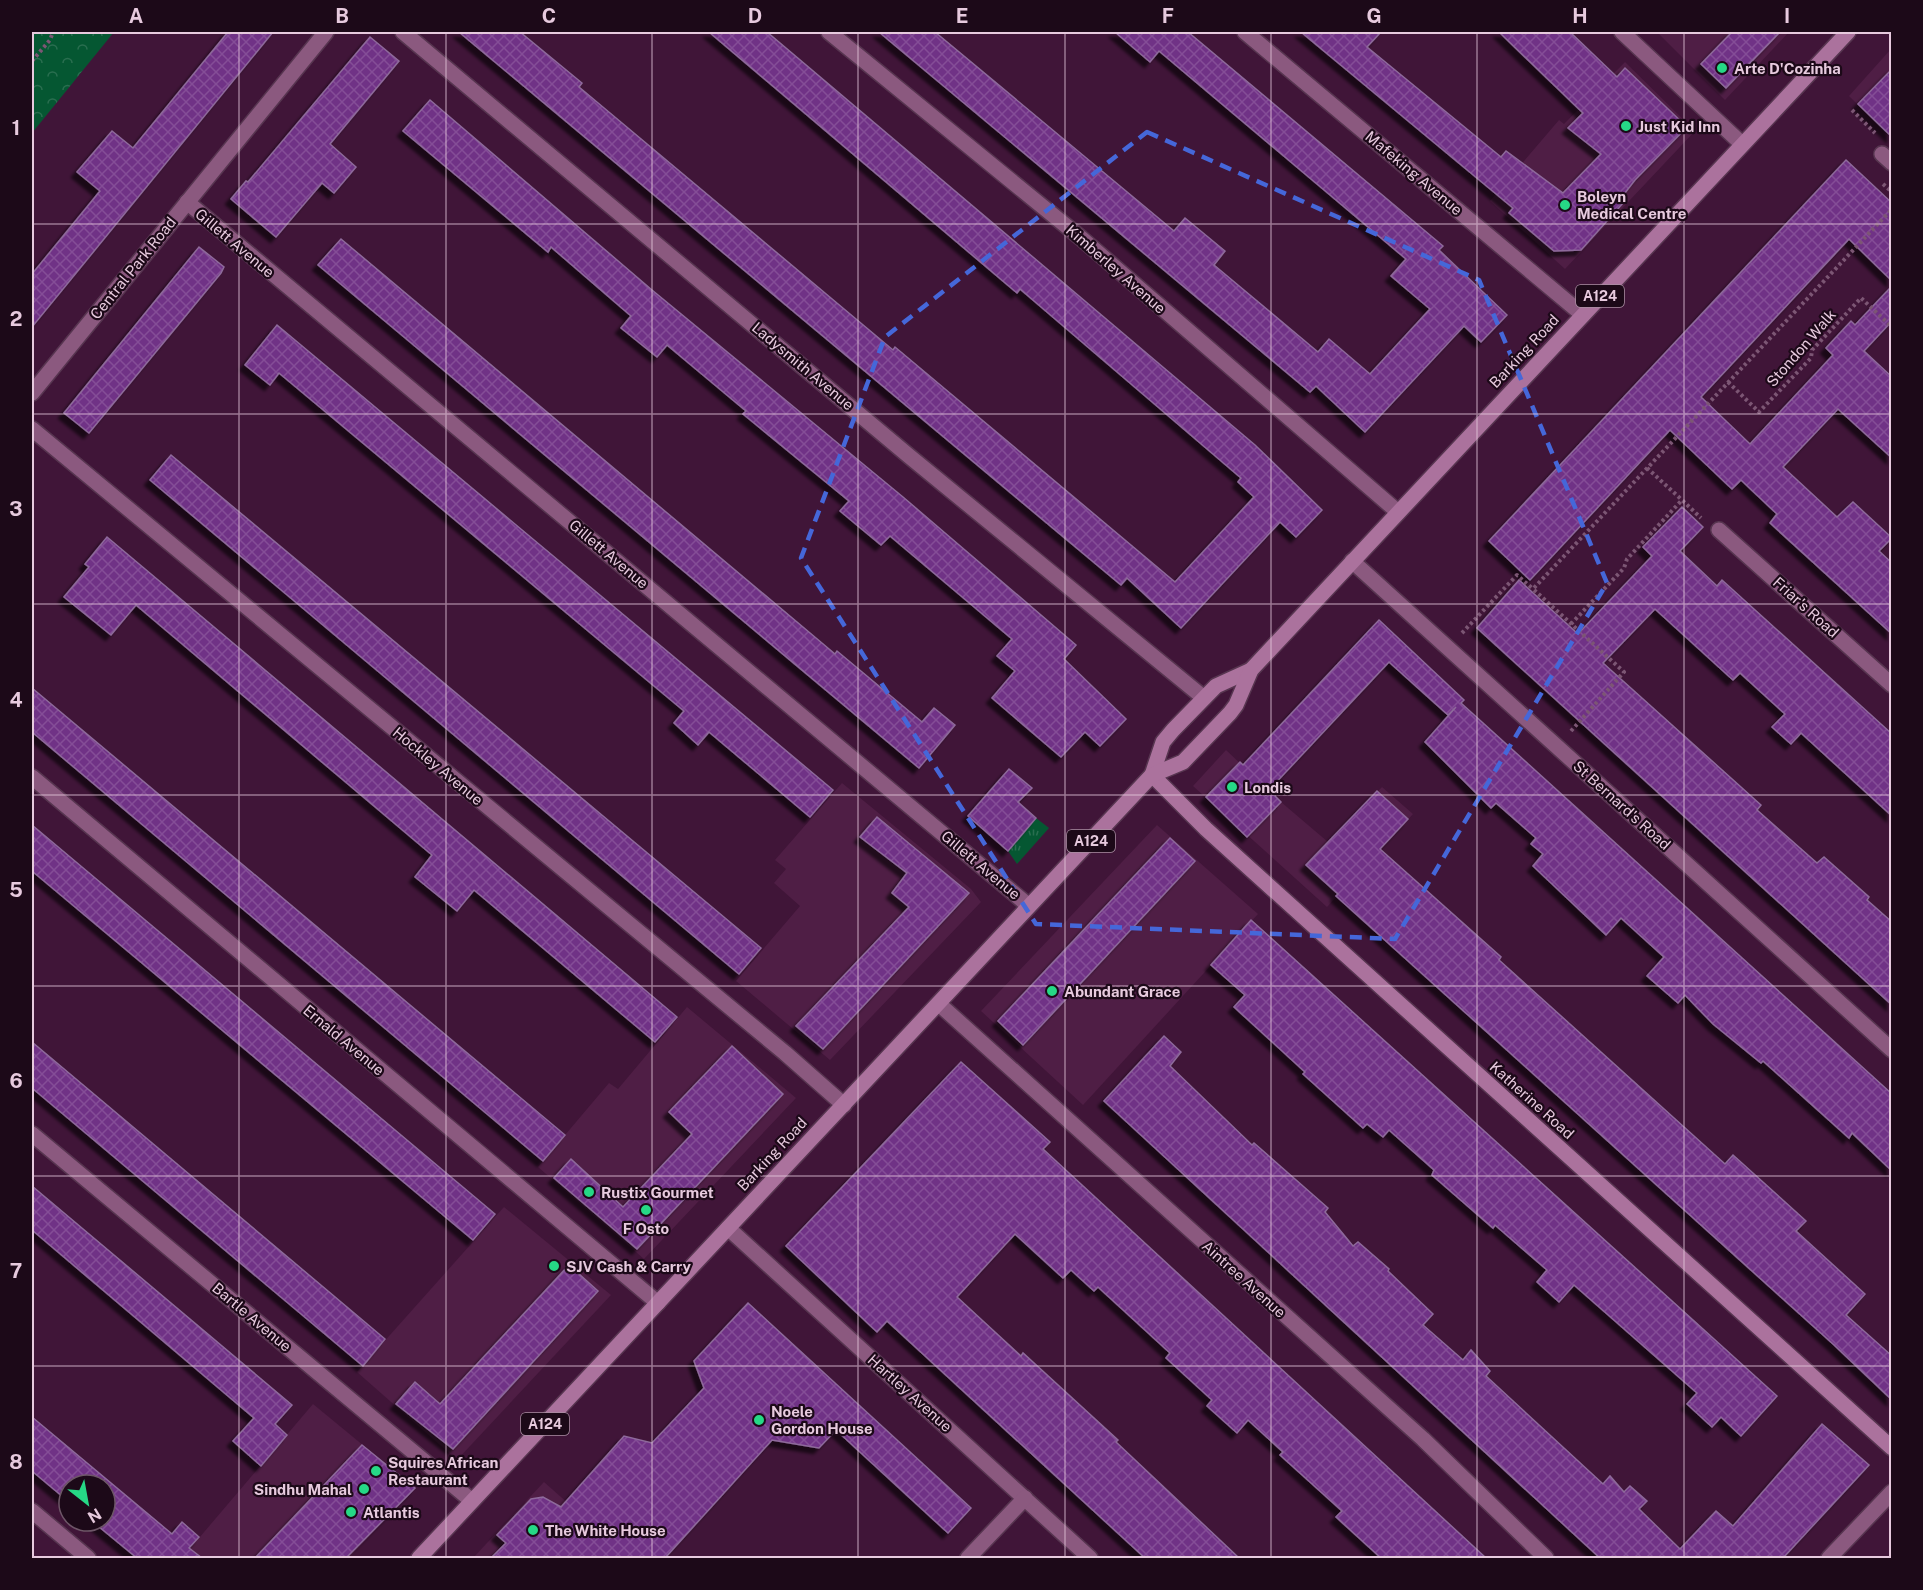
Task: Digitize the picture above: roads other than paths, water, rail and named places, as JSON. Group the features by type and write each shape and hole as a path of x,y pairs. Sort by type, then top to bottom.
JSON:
{"main road":[{"name":"Barking Road","path":"419,1558 1152,775 1183,762 1230,713 1236,705 1251,670 1848,32"},
{"name":"Barking Road","path":"1152,775 1162,742 1215,686 1251,670"},
{"name":"Katherine Road","path":"1152,775 1206,829 1892,1448"}],"street":[{"name":"Central Park Road","path":"32,393 326,32"},
{"name":"Ladysmith Avenue","path":"403,32 909,456 1204,698"},
{"name":"Kimberley Avenue","path":"829,32 1081,238 1398,512"},
{"name":"Mafeking Avenue","path":"1245,32 1583,315"},
{"path":"1622,32 1743,144"},
{"name":"Gillett Avenue","path":"187,202 1029,906"},
{"name":"Hockley Avenue","path":"32,429 767,1038 844,1105"},
{"name":"Friar's Road","path":"1719,530 1892,685"},
{"name":"St Bernard's Road","path":"1352,561 1892,1050"},
{"name":"Ernald Avenue","path":"32,777 658,1303"},
{"name":"Aintree Avenue","path":"939,1004 1423,1439 1546,1558"},
{"name":"Bartle Avenue","path":"32,1134 472,1501"},
{"name":"Hartley Avenue","path":"728,1228 1090,1558"},
{"path":"1829,1558 1892,1492"},
{"path":"968,1558 1025,1498"},
{"path":"32,1511 88,1558"}],"place":[{"name":"Arte D'Cozinha","path":"1722,68"},
{"name":"Just Kid Inn","path":"1626,126"},
{"name":"Boleyn Medical Centre","path":"1565,205"},
{"name":"Londis","path":"1232,787"},
{"name":"Abundant Grace","path":"1052,991"},
{"name":"Rustix Gourmet","path":"589,1192"},
{"name":"F Osto","path":"646,1210"},
{"name":"SJV Cash & Carry","path":"554,1266"},
{"name":"Noele Gordon House","path":"759,1420"},
{"name":"Squires African Restaurant","path":"376,1471"},
{"name":"Sindhu Mahal","path":"364,1489"},
{"name":"Atlantis","path":"351,1512"},
{"name":"The White House","path":"533,1530"}]}
